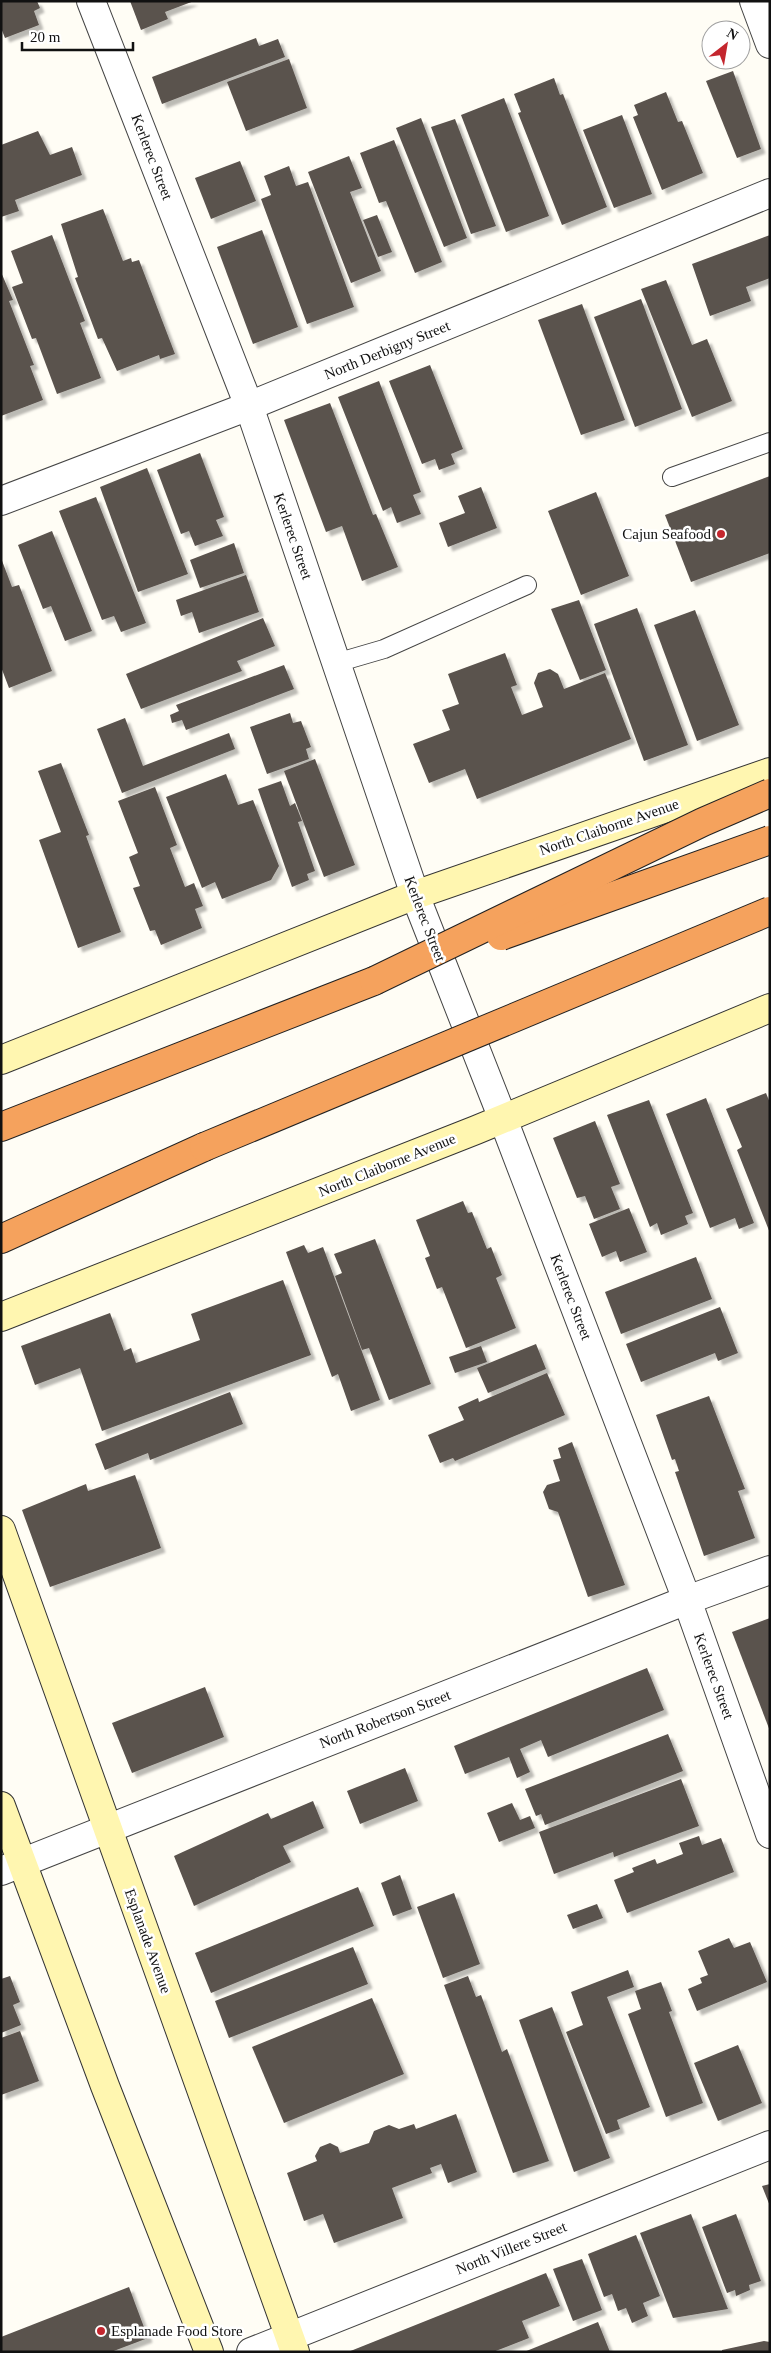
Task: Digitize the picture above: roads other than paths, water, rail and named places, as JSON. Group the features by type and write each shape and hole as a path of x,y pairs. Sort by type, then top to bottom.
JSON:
{"highway":[{"path":"374,980 703,822 770,793"},
{"path":"1,1128 374,980 770,840"},
{"path":"1,1239 204,1147 770,911"},
{"path":"1,1222 204,1147"}],"main road":[{"name":"North Claiborne Avenue","path":"1,1060 414,894 770,772"},
{"name":"North Claiborne Avenue","path":"1,1318 503,1119 770,1008"},
{"name":"Esplanade Avenue","path":"1,1530 292,2344"},
{"path":"1,1806 12,1867 105,2086 208,2352"}],"street":[{"name":"Kerlerec Street","path":"91,1 249,406 414,894 503,1119 686,1600 770,1834"},
{"path":"754,1 770,44"},
{"name":"North Derbigny Street","path":"1,501 249,406 770,193"},
{"name":"North Robertson Street","path":"12,1867 686,1600 770,1570"},
{"name":"North Villere Street","path":"251,2352 292,2344 770,2145"}],"lane":[{"path":"672,477 770,442"},
{"path":"336,663 384,648 527,585"}],"place":[{"name":"Cajun Seafood","path":"721,534"},
{"name":"Esplanade Food Store","path":"101,2331"}]}
